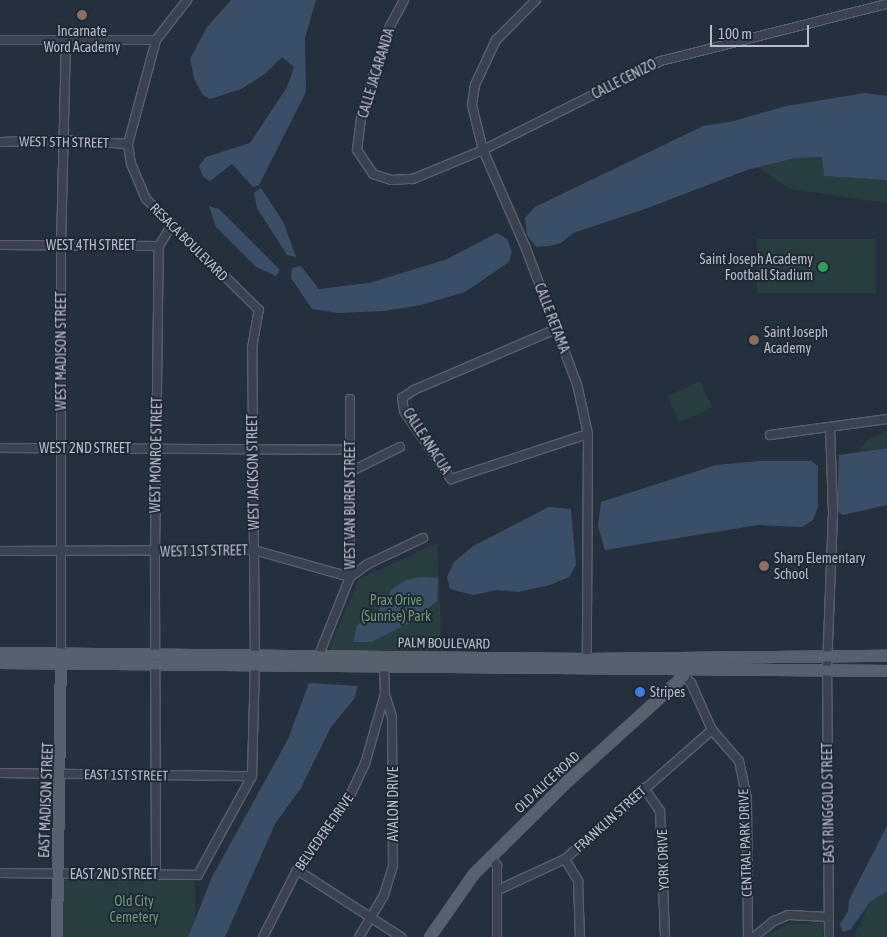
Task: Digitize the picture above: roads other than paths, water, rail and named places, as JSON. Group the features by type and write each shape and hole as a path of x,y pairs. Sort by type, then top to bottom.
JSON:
{"main road":[{"name":"PALM BOULEVARD","path":"0,653 61,658 156,660 587,663 887,671"},
{"name":"PALM BOULEVARD","path":"684,667 829,657 887,656"},
{"name":"PALM BOULEVARD","path":"0,663 61,658"},
{"name":"EAST MADISON STREET","path":"56,937 61,774 61,658"},
{"name":"PALM BOULEVARD","path":"317,660 384,664 587,663"},
{"name":"OLD ALICE ROAD","path":"430,937 460,891 490,857 684,667"}],"street":[{"name":"RESACA BOULEVARD","path":"187,0 156,40 128,144 137,182 146,199 171,226 259,310"},
{"name":"CALLE JACARANDA","path":"373,174 357,150 361,118 390,26 404,0"},
{"name":"CALLE RETAMA","path":"536,0 496,40 474,85 472,105 483,150 525,246 577,384 588,434 587,663"},
{"name":"CALLE CENIZO","path":"373,174 391,180 413,179 483,150 661,60 887,4"},
{"path":"0,40 156,40"},
{"name":"WEST MADISON STREET","path":"61,658 61,245 66,40"},
{"name":"WEST 5TH STREET","path":"0,142 64,140 128,144"},
{"path":"159,246 171,226"},
{"name":"WEST 4TH STREET","path":"0,245 159,246"},
{"name":"WEST MONROE STREET","path":"156,874 155,552 159,246"},
{"name":"WEST JACKSON STREET","path":"252,776 255,661 252,348 259,310"},
{"name":"CALLE ANACUA","path":"556,329 414,390 402,398 404,411 451,479 588,434"},
{"name":"WEST VAN BUREN STREET","path":"317,660 350,577 350,399"},
{"path":"770,435 887,419"},
{"name":"EAST RINGGOLD STREET","path":"829,937 827,669 829,657 833,512 830,428"},
{"path":"350,472 400,447"},
{"name":"WEST 2ND STREET","path":"0,448 350,450"},
{"path":"350,577 368,564 423,538"},
{"name":"WEST 1ST STREET","path":"0,551 155,552 254,550 350,577"},
{"name":"AVALON DRIVE","path":"359,937 384,895 393,865 392,717 385,694 384,664"},
{"name":"CENTRAL PARK DRIVE","path":"684,667 712,730 739,761 747,799 748,937"},
{"name":"BELVEDERE DRIVE","path":"263,937 297,870 348,800 365,764 385,694"},
{"name":"FRANKLIN STREET","path":"498,890 565,859 712,730"},
{"name":"EAST 1ST STREET","path":"0,773 252,776"},
{"name":"EAST 2ND STREET","path":"0,873 198,875 252,776"},
{"name":"YORK DRIVE","path":"644,788 660,811 665,937"},
{"path":"490,857 497,864 498,937"},
{"path":"565,859 578,881 580,937"},
{"path":"297,870 401,937"},
{"path":"754,937 774,921 788,915 829,916"}],"water":[{"path":"231,0 316,0 305,38 306,92 259,185 253,187 232,164 210,181 203,177 199,166 206,157 250,143 287,87 294,67 282,57 266,73 241,89 210,99 203,95 194,79 190,59 207,27"},
{"path":"865,93 887,96 887,180 824,176 822,157 795,158 747,170 645,209 573,233 561,243 536,247 527,235 525,218 535,207 703,126 734,121 786,106"},
{"path":"261,188 284,223 296,257 287,255 257,208 254,193"},
{"path":"209,206 219,209 280,270 276,276 256,267 216,227"},
{"path":"497,233 507,239 512,252 509,262 465,292 421,305 384,311 338,313 312,309 291,278 292,268 301,266 319,289 369,283 445,260"},
{"path":"887,448 887,505 843,515 837,511 839,455"},
{"path":"760,461 811,461 818,466 818,507 813,520 802,527 758,525 605,550 598,526 601,502 716,465"},
{"path":"549,507 571,509 576,565 569,577 550,585 518,592 497,590 473,595 450,589 447,577 454,562 473,546"},
{"path":"421,577 438,578 437,601 413,621 371,642 353,642 357,625 375,616 393,588 406,580"},
{"path":"309,683 358,686 354,699 331,727 301,788 275,824 225,937 188,937 212,877 288,739"},
{"path":"887,826 887,891 870,902 851,929 843,932 840,924 848,911 849,900"}],"place":[{"name":"Incarnate Word Academy","path":"82,15"},
{"name":"Saint Joseph Academy Football Stadium","path":"823,267"},
{"name":"Saint Joseph Academy","path":"754,340"},
{"name":"Sharp Elementary School","path":"764,566"},
{"name":"Stripes","path":"640,692"}],"park label":[{"name":"Prax Orive (Sunrise) Park","path":"396,608"},
{"name":"Old City Cemetery","path":"134,910"}]}
